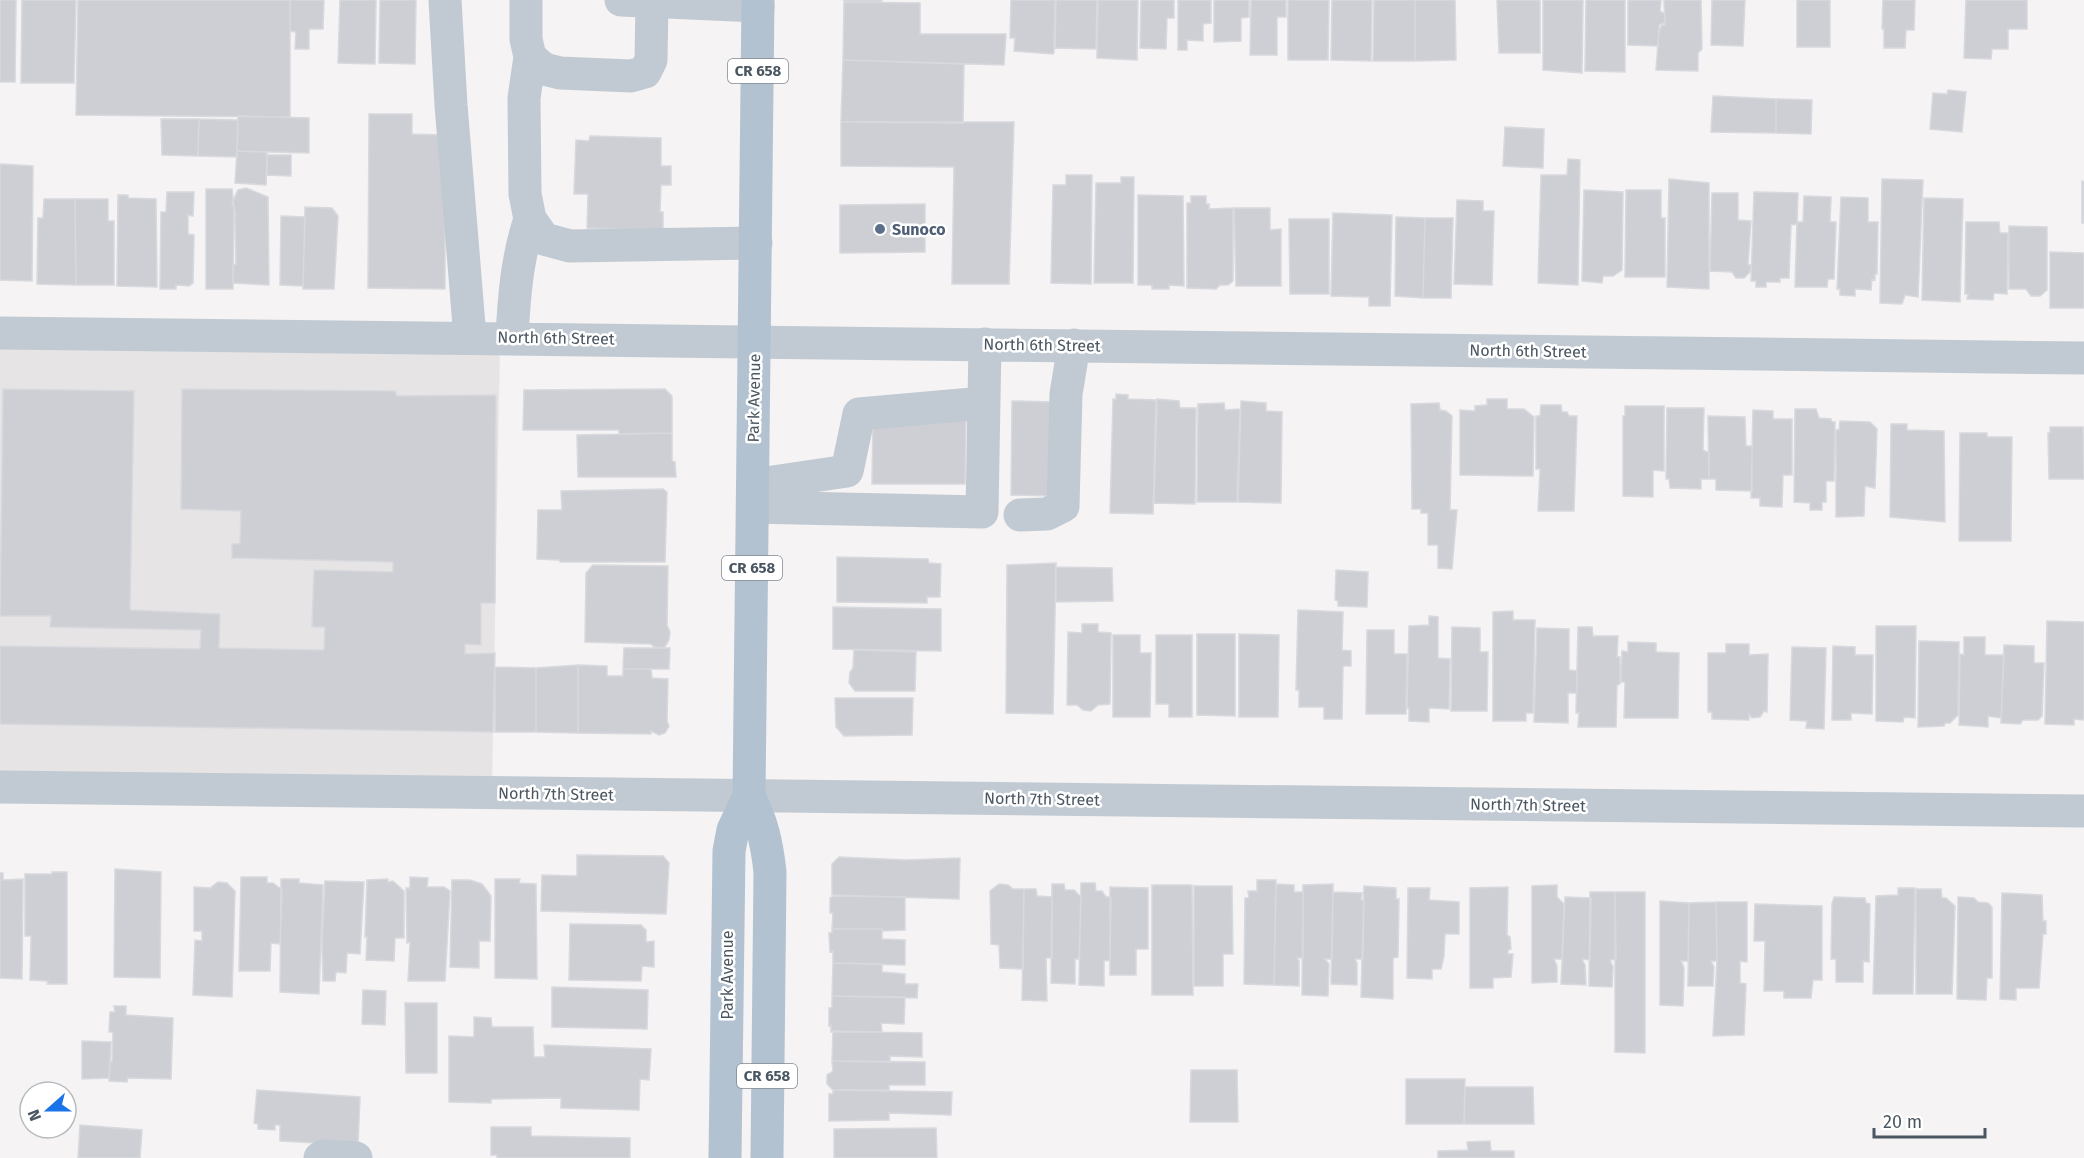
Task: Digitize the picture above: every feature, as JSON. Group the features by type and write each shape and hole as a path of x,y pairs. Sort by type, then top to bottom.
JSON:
{"main road":[{"name":"Park Avenue","path":"725,1158 729,851 732,830 749,796 758,3"},
{"name":"Park Avenue","path":"749,796 764,831 770,872 767,1158"}],"street":[{"path":"445,0 451,105 471,338"},
{"path":"526,0 526,39 530,57 524,98 525,194 530,219 544,239 570,246 756,243"},
{"path":"530,57 544,69 560,73 631,76 645,72 651,60 636,1 758,3"},
{"path":"512,338 514,287 521,246 530,219"},
{"name":"North 6th Street","path":"0,333 2084,358"},
{"path":"753,496 982,512 985,344"},
{"path":"1020,515 1047,514 1063,506 1066,394 1074,345"},
{"path":"753,496 847,471 859,414 984,403"},
{"name":"North 7th Street","path":"0,787 2084,811"},
{"path":"320,1158 323,1156 356,1158"}],"shaded area":[{"path":"0,339 500,344 492,786 0,781"}],"building":[{"path":"0,0 16,0 15,82 0,82"},
{"path":"22,0 76,0 74,83 21,83"},
{"path":"78,0 290,0 290,117 76,115"},
{"path":"290,0 324,0 323,29 309,29 309,49 295,49 296,32 290,31"},
{"path":"340,0 376,0 375,64 338,63"},
{"path":"380,0 416,0 415,64 379,63"},
{"path":"844,0 882,0 881,2 844,2"},
{"path":"1011,0 1055,0 1053,54 1014,51 1015,38 1010,38"},
{"path":"1056,0 1097,0 1096,49 1055,48"},
{"path":"1098,0 1138,0 1137,60 1097,58"},
{"path":"1141,0 1174,0 1174,18 1167,18 1166,49 1140,48"},
{"path":"1178,0 1211,0 1211,23 1203,24 1203,41 1187,40 1187,50 1178,50"},
{"path":"1214,0 1249,0 1249,17 1241,18 1241,41 1214,42"},
{"path":"1251,0 1286,0 1286,17 1277,17 1277,55 1250,55"},
{"path":"1288,0 1329,0 1328,60 1288,60"},
{"path":"1332,0 1372,0 1371,61 1331,60"},
{"path":"1374,0 1415,0 1415,61 1373,61"},
{"path":"1415,0 1455,0 1456,60 1415,61"},
{"path":"1497,0 1540,0 1540,53 1499,53"},
{"path":"1543,0 1583,0 1582,73 1543,70"},
{"path":"1586,0 1625,0 1625,72 1585,71"},
{"path":"1628,0 1661,0 1660,11 1665,14 1665,22 1659,25 1658,46 1628,45"},
{"path":"1664,0 1701,0 1702,49 1698,53 1698,71 1656,70 1659,30 1662,25 1665,25"},
{"path":"1712,0 1745,0 1743,46 1711,45"},
{"path":"1797,0 1830,0 1830,47 1797,47"},
{"path":"1883,0 1915,0 1914,30 1906,30 1905,48 1884,48"},
{"path":"1966,0 2027,0 2027,29 2008,29 2008,49 1992,49 1991,59 1964,58"},
{"path":"844,2 920,3 920,34 1006,34 1004,65 843,60"},
{"path":"843,60 964,64 963,123 841,122"},
{"path":"1948,90 1966,92 1962,132 1930,129 1933,93 1947,94"},
{"path":"1713,96 1776,99 1776,133 1711,132"},
{"path":"1776,99 1812,100 1811,134 1776,133"},
{"path":"369,114 412,114 412,134 440,135 445,161 445,289 368,288"},
{"path":"238,116 309,118 309,153 237,151"},
{"path":"161,119 199,119 198,156 162,155"},
{"path":"199,119 238,120 237,157 198,156"},
{"path":"841,122 1014,122 1009,284 952,284 954,167 841,166"},
{"path":"1505,127 1544,129 1543,168 1503,166"},
{"path":"590,136 661,138 661,166 671,166 671,185 661,185 660,212 663,212 663,233 587,228 588,194 574,194 576,140 589,141"},
{"path":"237,151 267,152 266,185 235,183"},
{"path":"267,155 291,155 291,176 267,175"},
{"path":"1568,159 1580,160 1578,285 1538,283 1541,175 1567,175"},
{"path":"0,164 33,166 32,281 0,280"},
{"path":"1066,175 1092,175 1091,284 1051,283 1053,185 1066,185"},
{"path":"1121,177 1134,177 1133,283 1094,283 1096,183 1121,183"},
{"path":"1669,179 1709,183 1709,289 1667,287"},
{"path":"1882,179 1923,180 1918,297 1905,295 1902,304 1880,303"},
{"path":"2082,181 2084,182 2084,223 2082,223"},
{"path":"246,188 268,197 269,285 233,283 233,265 236,264 235,211 232,203 238,190"},
{"path":"206,189 232,189 234,207 233,289 206,289"},
{"path":"1584,190 1623,192 1622,270 1613,276 1603,276 1602,283 1582,281"},
{"path":"1626,190 1661,190 1661,218 1665,218 1665,277 1625,277"},
{"path":"167,192 194,192 193,216 188,215 188,234 194,235 193,283 189,286 176,285 176,289 160,289 161,212 166,212"},
{"path":"1754,192 1798,193 1797,224 1791,225 1789,278 1780,278 1780,282 1766,282 1766,287 1756,287 1756,281 1751,281"},
{"path":"1712,193 1738,193 1738,220 1751,221 1748,265 1751,265 1750,272 1744,278 1736,278 1732,272 1710,271"},
{"path":"118,195 128,195 128,198 156,199 157,287 117,286"},
{"path":"1138,195 1183,196 1184,286 1169,285 1169,289 1152,289 1152,285 1138,285"},
{"path":"1191,196 1206,196 1209,209 1233,208 1233,281 1228,285 1220,285 1216,289 1187,288 1187,203 1191,203"},
{"path":"1804,196 1831,197 1830,222 1836,222 1834,279 1828,279 1827,287 1795,287 1797,222 1803,222"},
{"path":"1841,197 1868,198 1868,222 1878,222 1877,274 1875,274 1875,280 1872,279 1871,290 1855,289 1855,296 1840,295 1840,289 1837,289"},
{"path":"1924,198 1963,199 1960,302 1922,300"},
{"path":"44,199 75,199 76,285 37,284 38,218 43,218"},
{"path":"75,199 108,199 108,221 114,221 114,285 76,285"},
{"path":"1457,200 1483,201 1483,211 1494,211 1492,285 1454,284"},
{"path":"925,204 925,252 840,253 840,205"},
{"path":"305,207 332,208 338,216 334,289 303,289"},
{"path":"1234,208 1270,208 1270,230 1281,229 1281,286 1236,286"},
{"path":"1333,213 1392,215 1390,306 1369,306 1369,297 1331,296"},
{"path":"281,216 305,217 303,286 280,285"},
{"path":"1396,217 1425,218 1423,298 1395,296"},
{"path":"1425,218 1453,218 1451,298 1423,298"},
{"path":"1289,219 1329,219 1329,294 1290,294"},
{"path":"1966,222 1999,222 2000,233 2008,233 2007,294 1994,293 1993,300 1967,299 1968,294 1965,294"},
{"path":"2009,226 2047,227 2047,290 2040,296 2031,296 2026,289 2009,289"},
{"path":"2050,252 2084,253 2084,308 2050,308"},
{"path":"3,389 134,391 130,610 220,614 219,648 324,650 325,627 312,627 314,570 393,572 393,562 232,558 232,544 240,544 241,511 181,509 182,389 395,391 397,396 496,395 495,603 481,603 481,645 465,644 465,654 495,653 493,732 0,724 0,646 200,649 201,630 50,627 51,616 0,616"},
{"path":"665,389 672,396 672,433 619,434 619,430 523,430 524,390"},
{"path":"1116,394 1128,395 1128,399 1156,400 1153,514 1110,513 1113,399 1116,399"},
{"path":"1157,399 1179,401 1180,408 1196,408 1195,504 1154,503"},
{"path":"1487,399 1507,399 1507,409 1524,409 1534,417 1533,476 1460,475 1460,410 1475,411 1475,406 1487,405"},
{"path":"1012,401 1054,402 1052,496 1011,495"},
{"path":"1241,401 1266,403 1266,411 1282,412 1281,503 1238,502"},
{"path":"1224,403 1225,410 1240,409 1237,502 1197,502 1198,404"},
{"path":"1439,403 1440,410 1452,416 1450,510 1457,510 1452,569 1438,568 1438,545 1428,545 1428,513 1421,513 1421,509 1412,509 1411,404"},
{"path":"1541,405 1561,405 1562,412 1567,412 1569,416 1577,416 1574,511 1538,511 1540,469 1536,469 1536,416 1540,416"},
{"path":"1625,406 1664,406 1664,471 1653,470 1653,497 1623,496"},
{"path":"1667,408 1704,408 1703,450 1709,453 1709,479 1701,479 1701,489 1670,488 1669,479 1666,479"},
{"path":"1795,409 1816,409 1819,418 1831,419 1835,422 1834,481 1826,481 1826,502 1822,502 1822,510 1810,510 1810,503 1794,502"},
{"path":"1753,410 1773,411 1773,419 1792,419 1792,475 1783,475 1782,507 1760,506 1760,498 1751,498"},
{"path":"1708,416 1745,417 1746,446 1752,446 1752,491 1716,490 1716,479 1709,479"},
{"path":"873,417 966,417 965,484 872,484"},
{"path":"1840,421 1870,422 1877,429 1875,488 1865,486 1864,516 1836,517 1836,430 1839,430"},
{"path":"1891,424 1907,424 1907,430 1944,431 1945,522 1890,517"},
{"path":"2050,427 2083,427 2084,479 2049,479 2048,433 2050,433"},
{"path":"672,433 672,461 675,462 676,477 578,477 577,435"},
{"path":"1960,433 1987,433 1987,437 2012,437 2011,541 1959,541"},
{"path":"663,489 667,492 665,562 560,562 560,560 537,559 538,510 562,510 561,491"},
{"path":"837,557 928,559 929,563 941,564 940,597 927,597 927,603 837,602"},
{"path":"1056,563 1053,714 1006,713 1007,565"},
{"path":"593,565 668,566 667,625 670,632 669,640 664,648 654,647 651,644 585,642 586,573"},
{"path":"1056,567 1112,568 1113,601 1056,602"},
{"path":"1336,570 1368,572 1367,607 1338,606 1338,601 1335,600"},
{"path":"833,607 941,609 941,651 833,649"},
{"path":"1298,610 1343,612 1342,650 1351,651 1351,666 1343,666 1342,719 1324,719 1324,707 1299,707 1299,690 1296,690"},
{"path":"1513,611 1513,620 1535,620 1533,713 1526,713 1526,721 1493,721 1493,612"},
{"path":"1429,616 1438,617 1438,658 1450,659 1449,709 1429,708 1429,722 1409,721 1409,708 1407,708 1409,626 1429,625"},
{"path":"2047,621 2084,622 2084,720 2074,719 2074,725 2045,724"},
{"path":"1082,624 1098,624 1098,632 1111,633 1110,704 1098,705 1091,711 1083,710 1077,705 1067,705 1068,632 1082,633"},
{"path":"1876,626 1916,626 1915,718 1904,717 1903,722 1876,721"},
{"path":"1452,627 1480,628 1480,652 1488,652 1487,711 1451,711"},
{"path":"1578,627 1592,627 1593,636 1618,636 1617,657 1620,657 1620,684 1617,685 1616,727 1578,727 1579,713 1576,713"},
{"path":"1537,628 1569,629 1569,670 1577,671 1577,693 1568,693 1568,723 1534,722"},
{"path":"1367,630 1394,630 1394,654 1407,654 1406,714 1366,714"},
{"path":"1197,634 1235,634 1235,716 1197,715"},
{"path":"1239,634 1279,635 1278,717 1239,717"},
{"path":"1113,635 1140,635 1140,653 1151,653 1150,717 1113,717"},
{"path":"1156,635 1192,635 1192,717 1169,717 1169,704 1156,704"},
{"path":"1964,637 1985,637 1985,655 2004,655 2001,718 1988,716 1988,727 1959,725 1960,654 1964,655"},
{"path":"1919,641 1959,642 1958,715 1944,726 1918,727"},
{"path":"1628,642 1656,643 1656,652 1679,653 1678,718 1624,718 1625,682 1621,682 1622,651 1628,652"},
{"path":"1726,644 1749,644 1749,655 1768,654 1767,712 1764,711 1760,717 1752,718 1749,714 1749,720 1712,719 1712,712 1708,712 1708,653 1726,653"},
{"path":"2004,645 2034,646 2034,663 2044,663 2042,716 2038,720 2023,720 2020,724 2001,723"},
{"path":"1833,646 1855,647 1855,655 1873,655 1872,714 1851,713 1851,720 1832,720"},
{"path":"1792,647 1826,648 1824,729 1806,728 1807,721 1790,720"},
{"path":"624,648 670,648 669,669 623,669"},
{"path":"854,650 916,652 915,691 855,691 849,683"},
{"path":"578,665 607,666 607,676 623,676 623,669 651,669 652,678 668,679 667,721 669,726 665,733 659,735 651,731 651,734 578,733"},
{"path":"578,665 578,733 536,732 536,668"},
{"path":"495,667 536,668 536,732 495,732"},
{"path":"835,698 913,698 912,735 844,736 836,727"},
{"path":"577,855 663,856 669,863 666,914 541,911 542,875 577,876"},
{"path":"839,857 906,860 960,858 959,899 832,895 832,864"},
{"path":"115,869 161,872 160,978 114,977"},
{"path":"52,872 67,872 67,984 47,984 48,981 30,980 31,936 25,936 25,874 52,874"},
{"path":"0,873 3,873 3,880 23,879 22,979 0,978"},
{"path":"241,877 267,877 267,883 273,883 282,890 280,944 271,943 270,971 239,971"},
{"path":"410,877 428,878 427,887 444,887 450,891 445,981 408,981 410,942 407,943 406,888 410,888"},
{"path":"281,879 299,879 299,883 323,885 319,994 280,992"},
{"path":"388,879 388,882 393,881 404,891 404,938 395,938 394,961 366,960 367,880"},
{"path":"495,879 520,879 519,883 536,884 537,979 495,978"},
{"path":"452,880 470,880 482,884 491,896 490,941 479,941 479,968 450,967"},
{"path":"1257,880 1276,880 1274,985 1244,984 1245,898 1249,898 1248,891 1257,891"},
{"path":"325,881 364,882 360,954 347,953 346,973 336,972 335,981 323,981"},
{"path":"218,882 227,883 235,891 232,997 193,995 195,940 202,941 202,931 194,931 194,887 210,888"},
{"path":"1081,883 1095,883 1096,891 1102,891 1106,897 1111,897 1110,960 1104,961 1104,986 1079,985"},
{"path":"999,884 1008,885 1013,889 1024,889 1023,969 1000,968 999,945 991,944 990,891"},
{"path":"1052,884 1064,884 1065,890 1074,890 1081,897 1079,959 1075,959 1075,984 1051,983"},
{"path":"1276,884 1294,885 1294,892 1303,892 1303,958 1297,958 1299,986 1274,985"},
{"path":"1333,884 1332,959 1325,959 1329,964 1328,996 1302,995 1303,885"},
{"path":"1152,885 1192,885 1193,995 1152,995"},
{"path":"1557,885 1557,897 1564,904 1562,959 1554,959 1557,966 1557,982 1532,983 1532,886"},
{"path":"1194,886 1232,886 1233,954 1223,954 1223,986 1194,986"},
{"path":"1364,886 1396,888 1396,899 1399,899 1398,957 1393,958 1393,999 1361,997"},
{"path":"1110,887 1148,888 1148,949 1136,949 1136,975 1110,975"},
{"path":"1508,887 1507,935 1510,937 1511,949 1508,950 1508,954 1513,954 1511,977 1493,978 1493,988 1470,988 1470,888"},
{"path":"1408,888 1430,888 1429,900 1459,902 1459,934 1445,934 1441,969 1432,969 1432,979 1407,978"},
{"path":"1898,888 1915,888 1913,994 1873,994 1876,896 1898,895"},
{"path":"1024,889 1036,889 1037,896 1052,897 1052,958 1046,958 1047,1001 1022,1000"},
{"path":"1916,889 1941,889 1942,898 1946,898 1955,906 1952,994 1916,994"},
{"path":"1333,892 1362,893 1361,900 1364,900 1363,959 1355,959 1357,985 1331,984"},
{"path":"1590,892 1615,892 1616,959 1610,960 1613,967 1612,987 1589,986"},
{"path":"1615,892 1645,892 1645,1053 1615,1052"},
{"path":"2002,893 2042,895 2043,921 2046,921 2039,988 2016,988 2016,1000 2000,999"},
{"path":"834,896 905,897 905,930 832,929 833,913 830,913 830,898"},
{"path":"1565,897 1591,898 1590,960 1582,959 1585,965 1586,985 1561,984"},
{"path":"1834,897 1865,898 1866,903 1870,904 1869,962 1863,961 1863,982 1836,982 1836,959 1831,959"},
{"path":"1958,897 1974,898 1992,907 1992,978 1987,978 1986,1000 1957,999"},
{"path":"1660,901 1689,903 1688,961 1681,961 1684,968 1683,1006 1660,1005"},
{"path":"1716,902 1717,961 1711,961 1714,967 1713,986 1688,986 1689,903"},
{"path":"1716,902 1747,902 1747,962 1740,961 1740,983 1746,984 1744,1035 1713,1036 1717,961"},
{"path":"1755,904 1822,906 1822,980 1813,980 1811,998 1784,998 1784,991 1764,991 1765,941 1754,941"},
{"path":"570,924 641,925 646,930 646,942 654,941 654,967 642,966 641,981 569,980"},
{"path":"832,929 882,929 882,939 905,940 905,965 833,963 829,933 832,933"},
{"path":"833,963 882,964 882,972 905,974 905,984 918,984 917,998 832,996"},
{"path":"552,987 648,990 647,1029 552,1027"},
{"path":"363,990 386,991 385,1025 362,1024"},
{"path":"832,996 905,997 904,1024 881,1023 882,1032 831,1032 829,1008 832,1008"},
{"path":"405,1003 437,1003 437,1073 406,1073"},
{"path":"114,1006 126,1006 126,1015 173,1018 171,1079 128,1078 127,1082 109,1081 113,1032 109,1032 110,1012 115,1012"},
{"path":"474,1017 491,1018 492,1027 533,1027 534,1057 545,1057 544,1045 651,1049 649,1080 640,1079 639,1110 561,1108 561,1098 491,1099 491,1103 449,1102 449,1036 474,1037"},
{"path":"833,1031 922,1033 922,1057 890,1056 890,1062 832,1061"},
{"path":"82,1041 111,1042 109,1078 82,1079"},
{"path":"832,1061 925,1062 925,1085 889,1085 889,1090 833,1090 827,1084 827,1075 833,1071"},
{"path":"1191,1070 1237,1070 1238,1122 1190,1122"},
{"path":"1406,1079 1465,1079 1464,1124 1406,1124"},
{"path":"1465,1087 1533,1087 1534,1124 1464,1124"},
{"path":"257,1090 360,1097 358,1145 280,1141 280,1125 275,1125 275,1130 258,1129 258,1124 254,1123"},
{"path":"833,1090 952,1092 951,1115 889,1113 889,1120 829,1121 829,1094 833,1094"},
{"path":"80,1125 142,1130 140,1158 78,1158"},
{"path":"491,1127 531,1127 531,1136 630,1138 630,1158 497,1158 497,1155 491,1155"},
{"path":"936,1128 937,1158 834,1158 834,1129"},
{"path":"1490,1141 1491,1151 1514,1151 1514,1158 1438,1158 1438,1151 1468,1150 1467,1142"}],"place":[{"name":"Sunoco","path":"880,229"}]}
